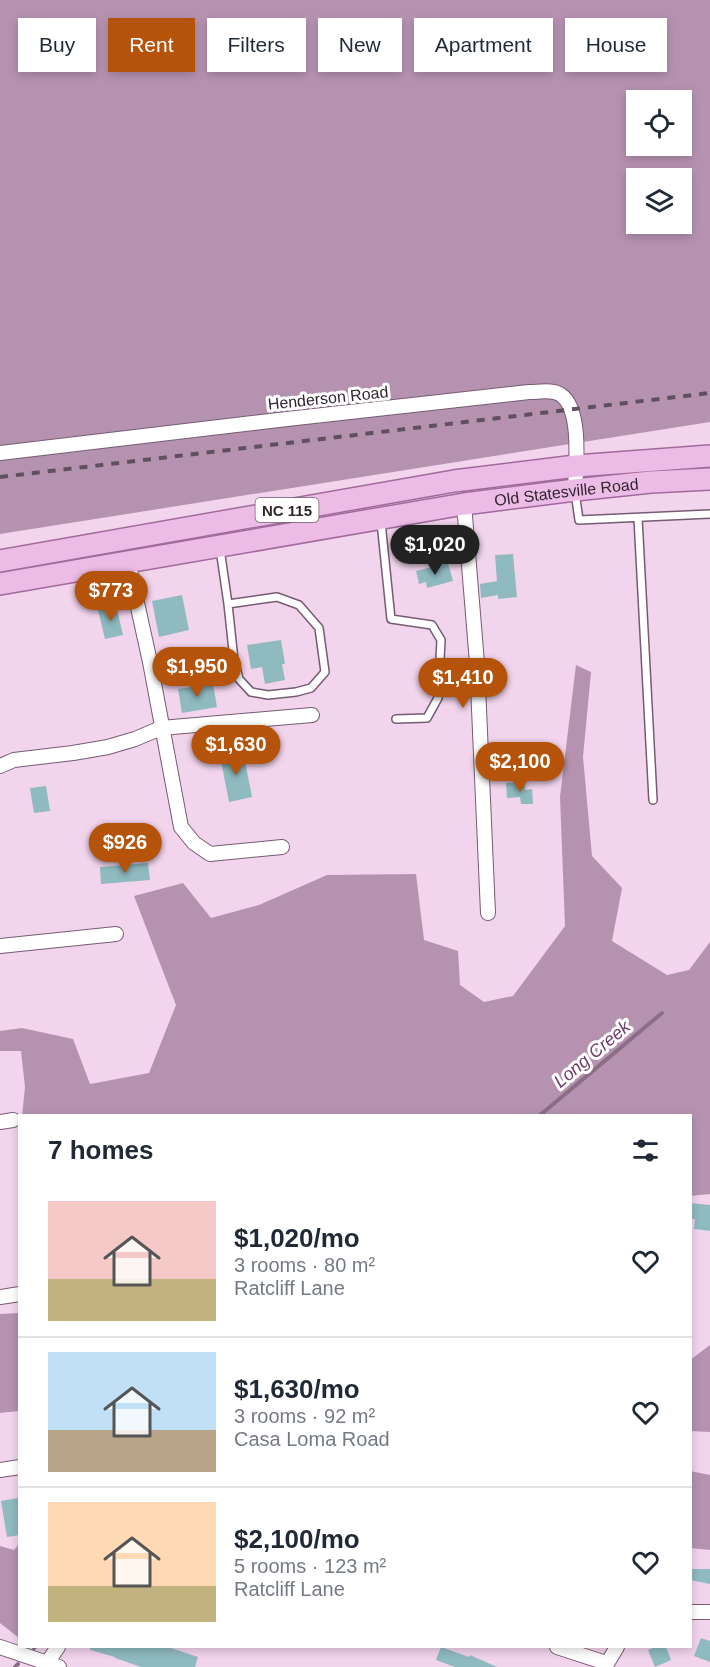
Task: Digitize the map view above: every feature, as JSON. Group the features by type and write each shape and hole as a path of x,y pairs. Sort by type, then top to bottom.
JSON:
{"main road":[{"name":"Old Statesville Road","path":"0,561 454,481 576,466 710,456"},
{"name":"Old Statesville Road","path":"0,584 464,504 651,482 710,479"}],"street":[{"name":"Henderson Road","path":"0,453 298,417 529,392 551,392 561,395 571,408 576,445 575,490"},
{"path":"464,504 477,663 488,913"},
{"path":"128,562 150,662 181,827 194,843 210,854 282,847"},
{"path":"0,766 14,760 108,747 135,740 161,728 312,715"},
{"path":"0,946 116,934"},
{"path":"0,1297 18,1294"},
{"path":"0,1470 18,1467"},
{"path":"692,1612 710,1612"},
{"path":"0,1647 53,1665 58,1648"},
{"path":"559,1648 606,1665 616,1648"}],"lane":[{"path":"575,490 579,520 710,514"},
{"path":"638,518 652,800"},
{"path":"380,520 391,619 432,625 441,640 438,698 427,717 396,719"},
{"path":"220,547 234,660 239,679 251,692 268,695 311,688 325,672 319,628 299,605 277,597 228,604"}],"shaded area":[{"path":"0,0 710,0 710,422 0,534"},
{"path":"576,665 591,672 583,757 592,856 622,888 612,941 667,975 689,970 710,942 710,1194 692,1196 692,1114 22,1114 25,1087 21,1051 0,1051 0,1031 22,1028 73,1039 90,1084 149,1073 176,1005 134,896 183,883 211,918 259,905 327,875 416,874 424,940 458,951 460,985 484,1002 513,996 565,926 560,797"},
{"path":"18,1313 18,1411 0,1413 0,1314"},
{"path":"710,1345 710,1432 692,1431 692,1358"},
{"path":"692,1471 710,1475 710,1550 692,1548"},
{"path":"18,1545 18,1637 0,1623 0,1546 14,1550"}],"building":[{"path":"513,554 517,597 498,599 498,595 481,598 480,584 497,581 495,555"},
{"path":"448,563 453,581 427,588 426,582 419,584 416,571"},
{"path":"182,595 189,630 159,637 152,601"},
{"path":"116,605 123,635 105,639 98,610"},
{"path":"281,640 285,680 265,684 262,667 251,669 247,645"},
{"path":"213,684 217,707 182,713 178,689"},
{"path":"243,751 252,797 229,802 220,756"},
{"path":"525,782 525,790 532,789 533,804 521,804 520,797 507,798 506,783"},
{"path":"46,786 50,811 34,813 30,788"},
{"path":"148,863 150,880 101,884 100,867"},
{"path":"692,1203 710,1205 710,1231 694,1229 695,1219 692,1219"},
{"path":"18,1498 18,1535 7,1537 1,1501"},
{"path":"692,1569 710,1569 710,1584 692,1580"},
{"path":"701,1638 710,1641 710,1662 694,1656"},
{"path":"90,1648 171,1648 198,1657 195,1667 141,1667 90,1650"},
{"path":"441,1648 444,1648 469,1657 470,1655 497,1667 455,1667 436,1660"},
{"path":"666,1648 671,1660 655,1667 648,1650"}],"waterway":[{"name":"Long Creek","path":"541,1114 662,1013"},
{"name":"Long Creek","path":"15,1667 18,1664"}],"railway":[{"path":"0,477 710,393"}]}
